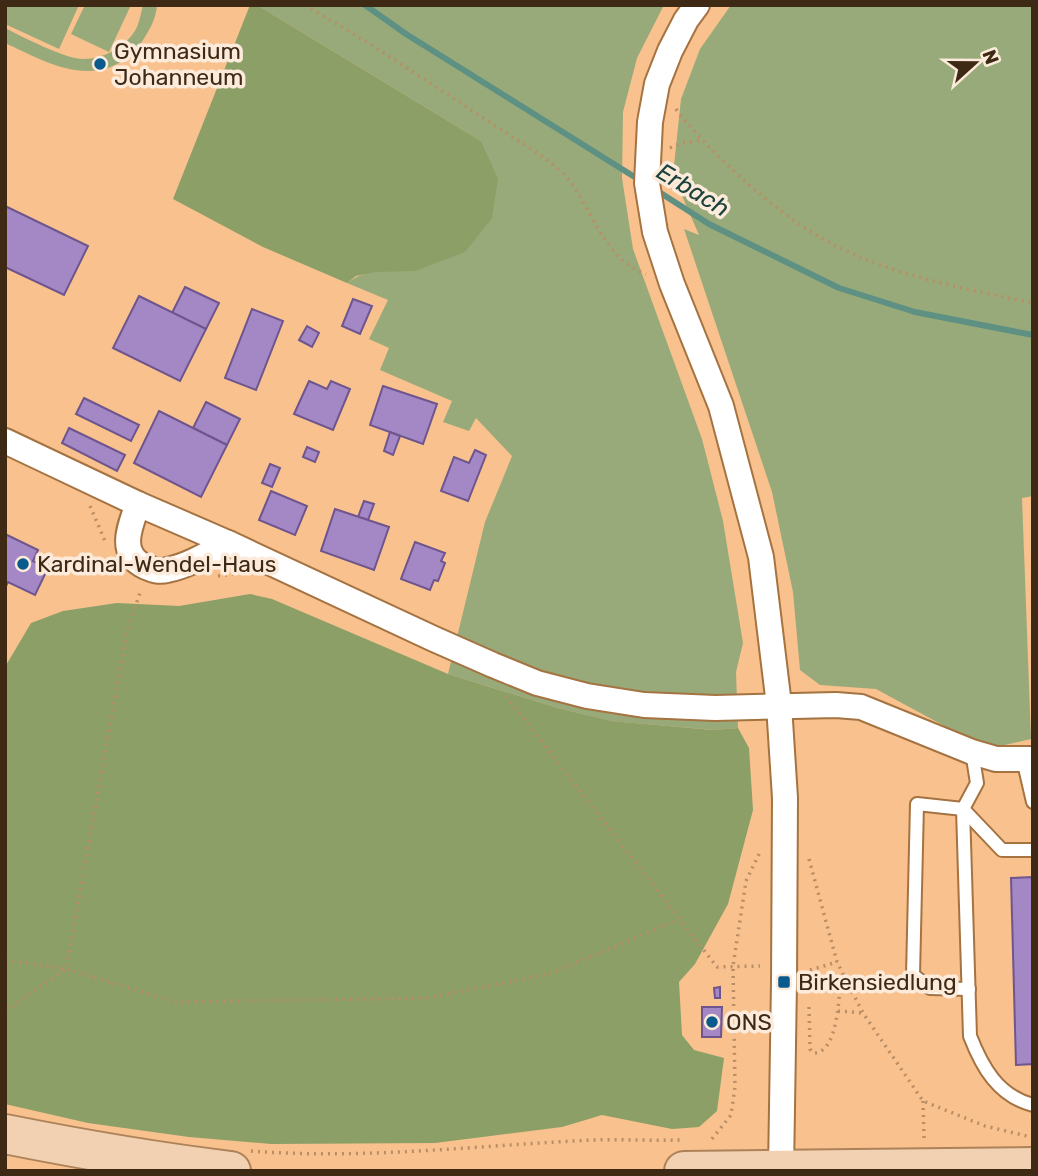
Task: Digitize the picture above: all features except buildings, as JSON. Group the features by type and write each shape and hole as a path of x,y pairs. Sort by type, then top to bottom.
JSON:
{"main road":[{"path":"5,1134 82,1150 187,1166 238,1161"},
{"path":"691,1150 781,1170 1033,1167"}],"street":[{"path":"697,5 670,51 657,84 650,122 658,154 648,183 655,232 672,284 721,406 761,557 779,705 785,798 781,1170"},
{"path":"5,441 138,504 537,683 587,696 633,703 715,708 779,705 861,706 972,752 996,759 1028,759"},
{"path":"138,504 128,533 129,550 138,563 154,571 167,570 190,562 228,543"}],"lane":[{"path":"972,752 977,783 963,809 970,1036 989,1076 1008,1095 1033,1105"},
{"path":"1028,759 1033,802"},
{"path":"969,989 930,988 913,975 917,804 963,809 1002,850 1033,850"}],"path":[{"path":"305,5 545,158 568,178 617,257 637,271 672,284"},
{"path":"673,121 675,108 702,140 763,197 807,229 853,254 901,272 1033,303"},
{"path":"658,154 671,135"},
{"path":"658,154 682,143 702,140"},
{"path":"88,503 110,549"},
{"path":"209,577 238,573"},
{"path":"134,583 141,589 149,590"},
{"path":"5,1011 66,968 127,631 141,589"},
{"path":"493,665 489,675 717,967 760,966"},
{"path":"238,1161 596,1140 691,1150 714,1139 731,1115 735,1087 733,966 746,881 763,846"},
{"path":"807,849 836,962 863,1013 923,1101 924,1141"},
{"path":"5,960 66,968 176,1002 426,998 549,974 680,919"},
{"path":"810,970 836,962"},
{"path":"784,982 808,983 810,1049 813,1053 820,1053 831,1042 838,1011 841,971"},
{"path":"838,1011 863,1013"},
{"path":"923,1101 985,1126 1033,1137"}],"green space":[{"path":"5,5 79,5 59,49 5,24"},
{"path":"85,5 131,5 109,52 71,34"},
{"path":"143,5 157,5 150,28 132,53 109,67 94,71 64,68 5,43 5,28 44,47 75,58 99,57 128,40 137,27"},
{"path":"250,5 257,5 481,141 498,179 492,218 465,252 415,271 376,272 356,276 347,283 263,247 173,199"},
{"path":"257,5 664,5 637,58 623,112 622,178 633,249 702,439 723,521 743,643 736,672 738,728 714,730 610,721 448,674 485,522 512,456 476,418 469,431 443,422 452,401 380,370 389,348 369,339 388,300 347,283 371,273 415,271 481,141"},
{"path":"731,5 1033,5 1033,496 1022,498 1031,739 987,749 876,689 820,685 800,670 793,592 772,492 684,229 699,235 673,175 681,99 700,49"},
{"path":"250,594 272,599 448,674 558,708 611,721 713,730 738,728 749,748 753,810 728,904 695,964 679,982 682,1035 694,1050 724,1058 717,1111 699,1127 672,1129 602,1115 562,1127 435,1143 271,1144 189,1137 88,1123 5,1104 5,667 31,623 63,611 117,603 179,606"}],"waterway":[{"name":"Erbach","path":"365,5 406,34 641,181"},
{"name":"Erbach","path":"656,190 709,224 839,288 915,312 1033,335"}],"place":[{"name":"Gymnasium Johanneum","path":"100,64"},
{"name":"Kardinal-Wendel-Haus","path":"23,564"},
{"name":"Birkensiedlung","path":"784,982"},
{"name":"ONS","path":"712,1022"}]}
